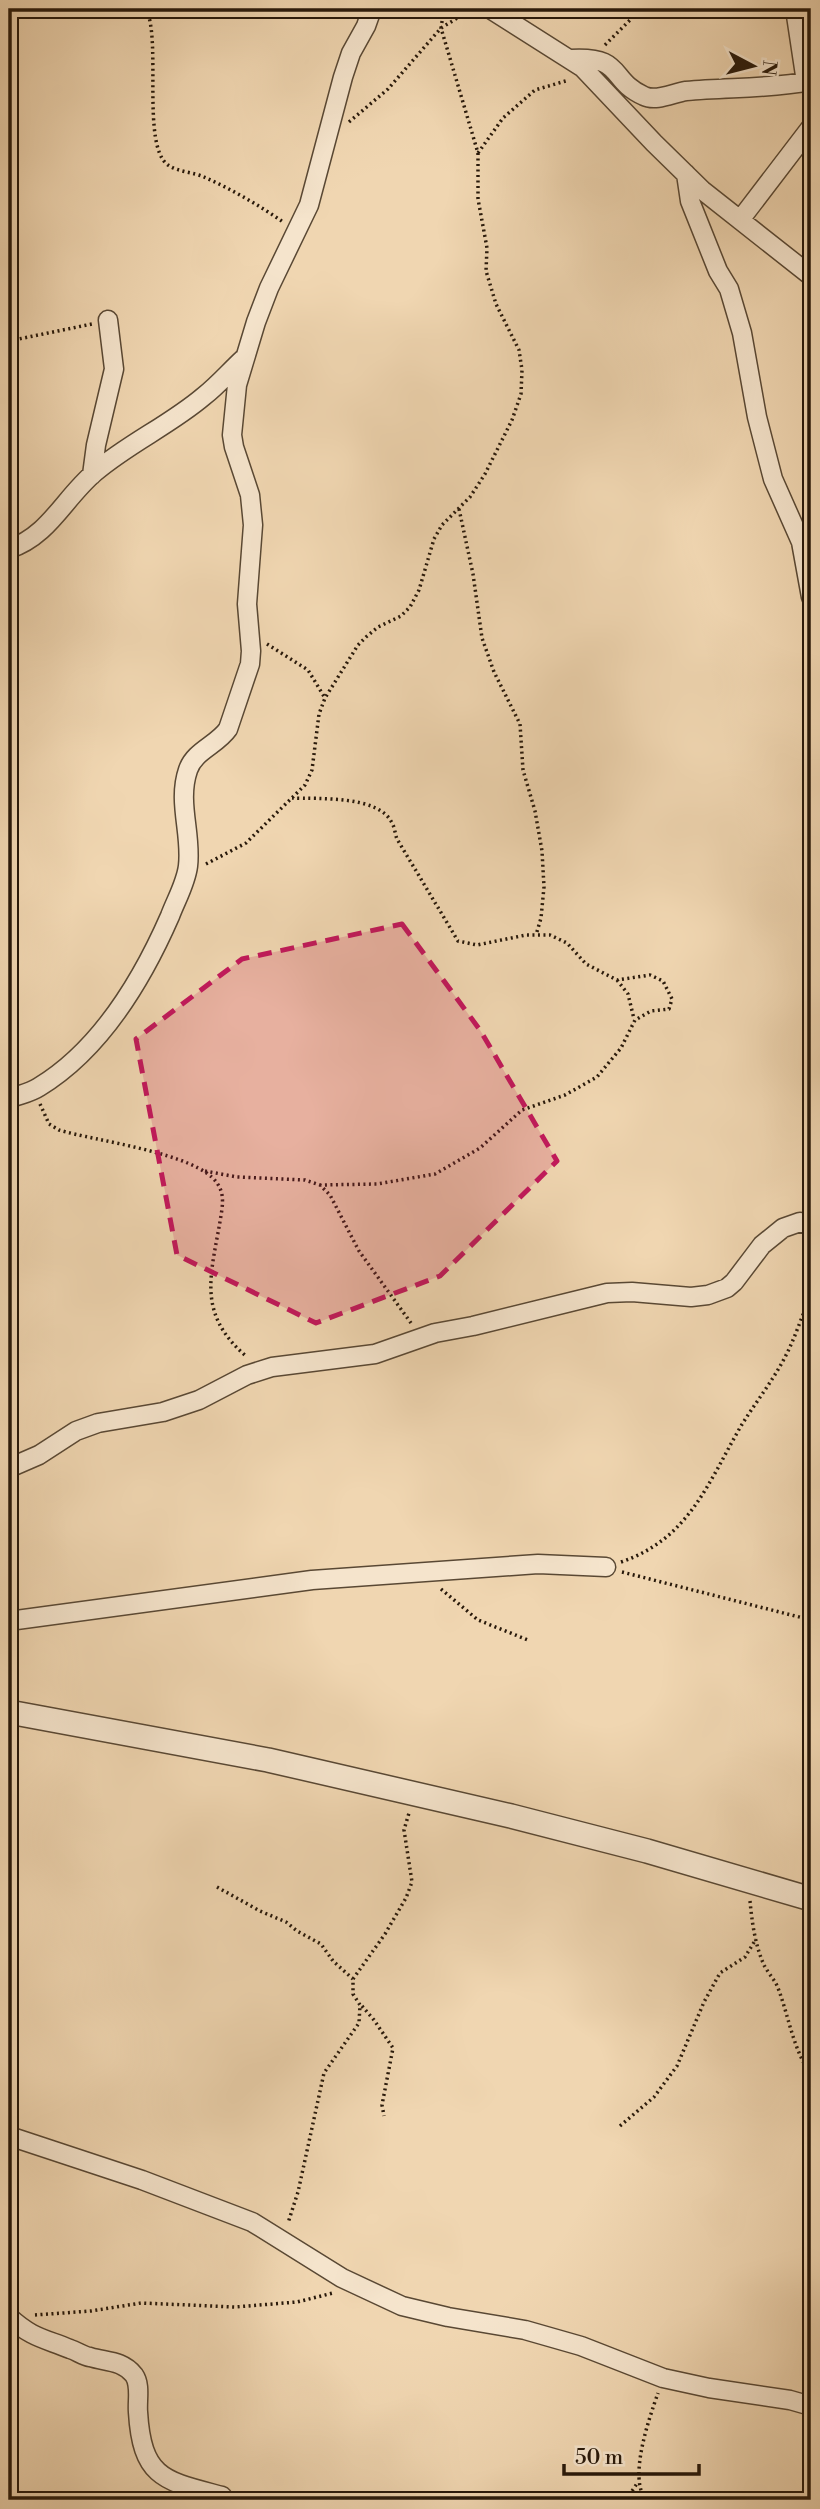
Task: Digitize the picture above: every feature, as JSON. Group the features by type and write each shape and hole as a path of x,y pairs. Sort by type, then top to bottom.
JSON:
{"street":[{"path":"9,1099 37,1088 89,1045 108,1023 164,929 186,876 189,854 183,797 187,772 192,761 228,729 250,664 247,604 253,525 252,508 232,435 237,385 270,288 317,181 325,141 351,53 372,9"},
{"path":"490,9 583,68 686,174 811,276"},
{"path":"570,59 590,58 611,66 634,89 644,97 652,99 687,91 808,82 795,9"},
{"path":"740,220 811,127"},
{"path":"686,174 690,201 718,271 729,289 742,333 761,435 773,479 801,542 811,597"},
{"path":"92,475 96,445 114,369 108,320"},
{"path":"9,549 43,531 65,502 92,475 140,438 166,424 204,396 245,356"},
{"path":"9,1468 39,1455 76,1431 98,1423 175,1408 199,1400 247,1375 272,1367 375,1354 423,1337 607,1293 632,1292 691,1297 708,1295 727,1288 741,1276 762,1245 783,1228 808,1219"},
{"path":"9,1621 312,1580 538,1564 606,1567"},
{"path":"9,1713 268,1760 415,1794 647,1851 811,1899"},
{"path":"9,2136 142,2180 252,2222 359,2287 402,2306 525,2330 581,2346 663,2378 811,2406"},
{"path":"16,2316 25,2332 90,2357 116,2361 134,2375 138,2386 142,2442 148,2460 158,2475 222,2496 225,2500"}],"path":[{"path":"146,9 152,26 152,84 160,155 168,165 216,183 297,231"},
{"path":"186,876 246,843 305,785 312,770 317,726 325,698 358,645 377,627 401,616 410,607 419,590 434,539 442,525 470,497 485,474 512,420 520,394 522,370 519,350 496,304 486,271 487,248 478,199 478,153 441,28 444,9"},
{"path":"325,141 388,89 441,28 472,9"},
{"path":"590,58 641,9"},
{"path":"478,153 503,118 535,90 569,80 596,81"},
{"path":"9,341 108,320"},
{"path":"459,509 482,638 494,672 520,724 523,770 535,811 542,851 544,887 541,918 536,935"},
{"path":"249,632 308,670 325,698"},
{"path":"292,798 343,800 373,805 392,821 397,839 458,941 477,945 550,934 567,943 586,964 617,980 628,994 635,1020"},
{"path":"37,1088 41,1110 48,1124 59,1130 156,1153 203,1170 237,1177 305,1180 320,1185 377,1184 435,1174 480,1148 522,1110 565,1095 597,1077 621,1048 635,1020 652,1011 668,1009 672,999 663,981 650,975 617,980"},
{"path":"203,1170 216,1181 223,1195 210,1299 214,1316 232,1344 248,1357 272,1367"},
{"path":"320,1185 330,1195 342,1215 359,1251 423,1337"},
{"path":"606,1567 644,1554 681,1525 704,1494 742,1425 769,1385 789,1349 811,1295"},
{"path":"606,1567 811,1620"},
{"path":"421,1572 478,1620 528,1640"},
{"path":"352,1979 385,1934 412,1882 404,1830 415,1794"},
{"path":"747,1881 756,1939 764,1965 778,1986 804,2064 811,2075"},
{"path":"217,1887 286,1922 321,1944 333,1961 352,1979 354,1994 360,2005 393,2048 382,2105 384,2116"},
{"path":"620,2126 653,2097 677,2066 704,2002 720,1973 745,1957 756,1939"},
{"path":"282,2242 298,2192 324,2073 359,2023 360,2005"},
{"path":"16,2316 70,2313 141,2303 235,2307 297,2302 359,2287"},
{"path":"626,2500 638,2482 649,2421 663,2378"},
{"path":"638,2482 641,2494 646,2500"}],"highlighted area":[{"path":"402,924 480,1030 557,1161 440,1276 316,1323 177,1255 136,1039 242,959"}]}
